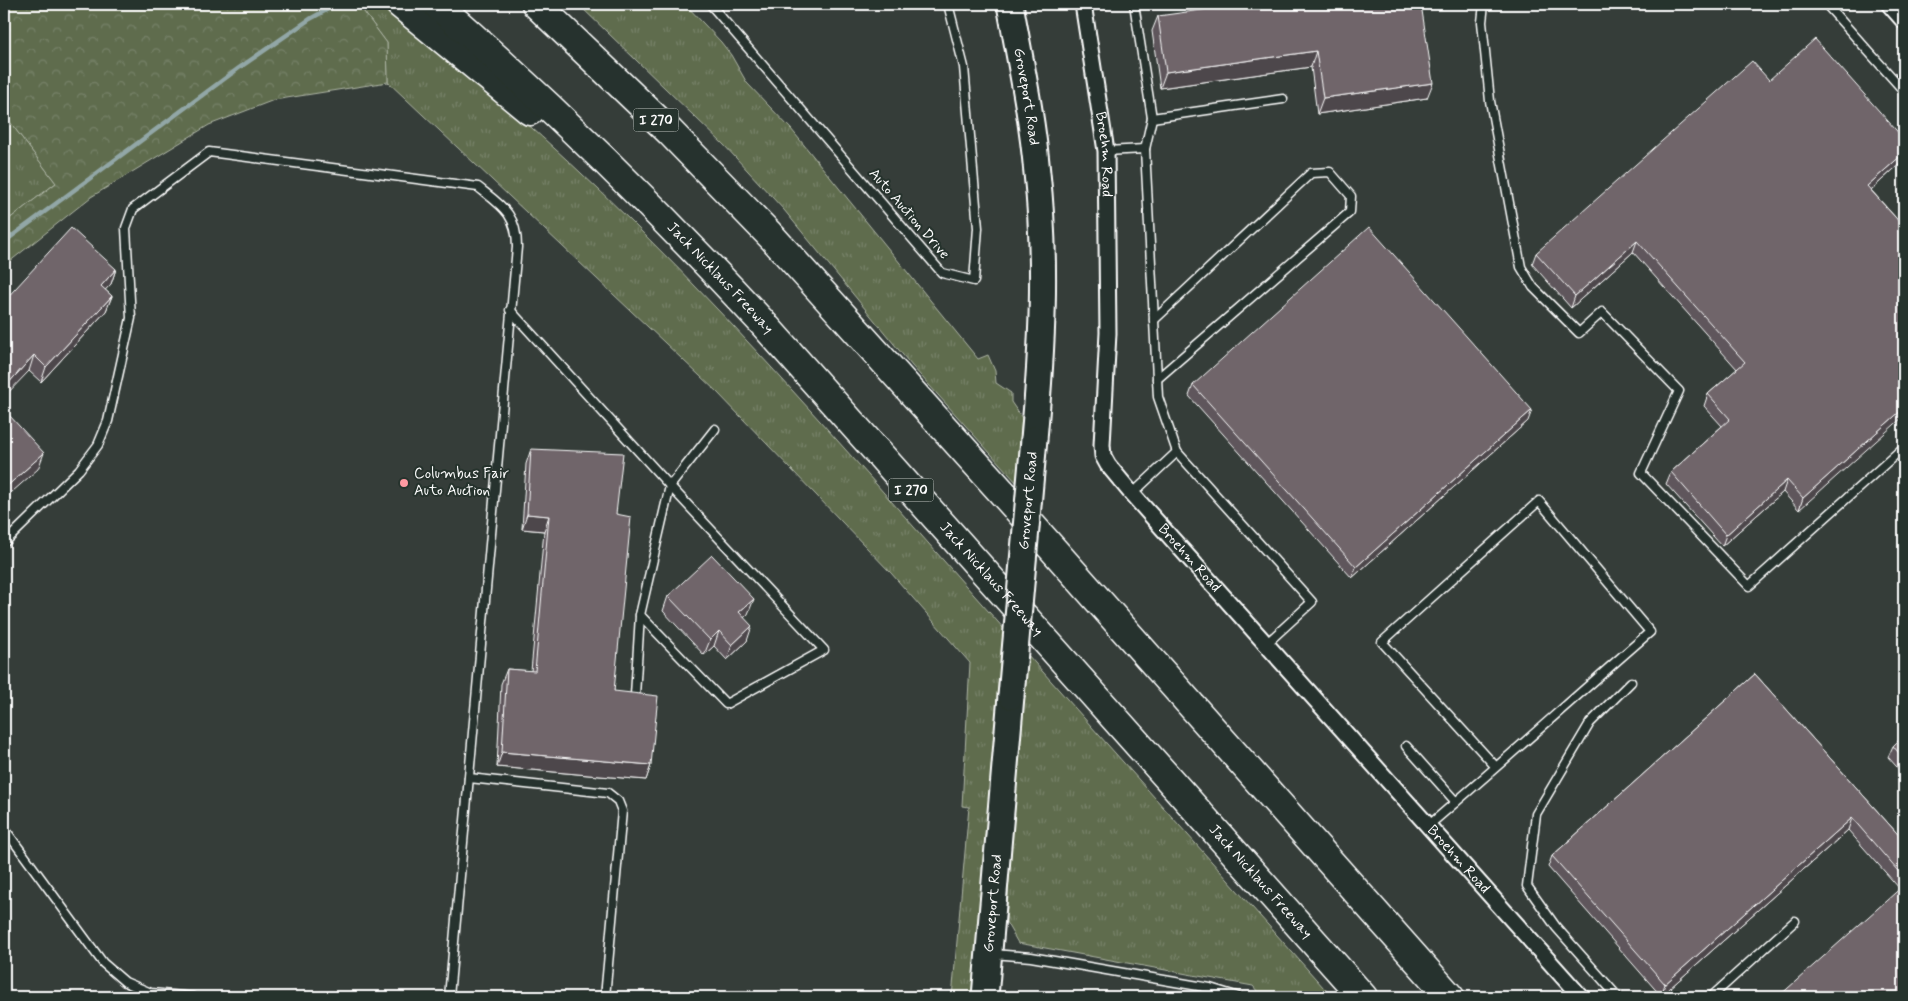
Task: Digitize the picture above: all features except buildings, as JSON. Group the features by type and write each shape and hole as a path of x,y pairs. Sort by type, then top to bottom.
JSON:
{"highway":[{"path":"400,4 686,240"},
{"name":"Jack Nicklaus Freeway","path":"436,4 567,122 686,240 773,335 1363,997"},
{"name":"I 270","path":"537,4 670,132 773,238 1027,520 1450,997"}],"main road":[{"name":"Groveport Road","path":"985,997 1042,332 1043,269 1036,163 1010,4"}],"street":[{"path":"1889,4 1904,21"},
{"name":"Broehm Road","path":"1083,5 1106,151 1108,333 1103,456 1132,494 1581,997"}],"lane":[{"name":"Auto Auction Drive","path":"710,4 942,273 974,281 978,228 964,68 948,4"},
{"path":"1083,5 1106,4"},
{"path":"1134,4 1152,118 1145,149 1158,397 1177,452 1312,602 1266,644"},
{"path":"1484,4 1482,22 1490,101 1521,267 1533,287 1579,333 1602,312 1679,391 1641,472 1654,487 1749,586 1904,447"},
{"path":"1826,4 1904,91"},
{"path":"1152,118 1283,99"},
{"path":"1106,151 1145,149"},
{"path":"4,543 79,470 98,445 108,421 130,318 126,228 132,209 209,152 478,187 506,208 517,229 518,247 510,310 449,997"},
{"path":"1154,320 1311,173 1330,172 1352,196 1350,212 1157,379"},
{"path":"510,310 670,486 824,650 726,704 640,615"},
{"path":"635,695 640,615 670,486 715,429"},
{"path":"1132,494 1177,452"},
{"path":"1428,826 1456,802 1496,767 1650,632 1539,501 1382,642 1496,767"},
{"path":"1618,997 1556,928 1527,886 1536,814 1590,724 1631,682"},
{"path":"1406,746 1456,802"},
{"path":"469,778 608,793 618,801 622,811 606,997"},
{"path":"4,828 110,969 125,982 150,993 193,997"},
{"path":"1711,997 1795,922"},
{"path":"989,954 1031,957 1069,963 1210,988 1239,997"}],"green space":[{"path":"4,4 358,4 387,43 388,82 274,100 209,125 91,197 4,266 4,223 56,183 4,114"},
{"path":"358,4 385,4 511,109 602,192 680,270 774,371 1005,630 973,997 952,997 969,807 962,806 970,663 891,573 717,392 388,82 387,43"},
{"path":"578,4 685,4 721,42 747,83 791,129 978,359 988,355 995,371 996,383 1011,393 1011,402 1022,418 1017,483 912,366 784,210 724,145"},
{"path":"4,114 56,183 4,223"},
{"path":"1027,654 1332,997 1262,997 1253,986 1018,943 1006,922"}],"waterway":[{"path":"4,242 239,68 310,19 337,4"}],"place":[{"name":"Columbus Fair Auto Auction","path":"404,483"}]}
